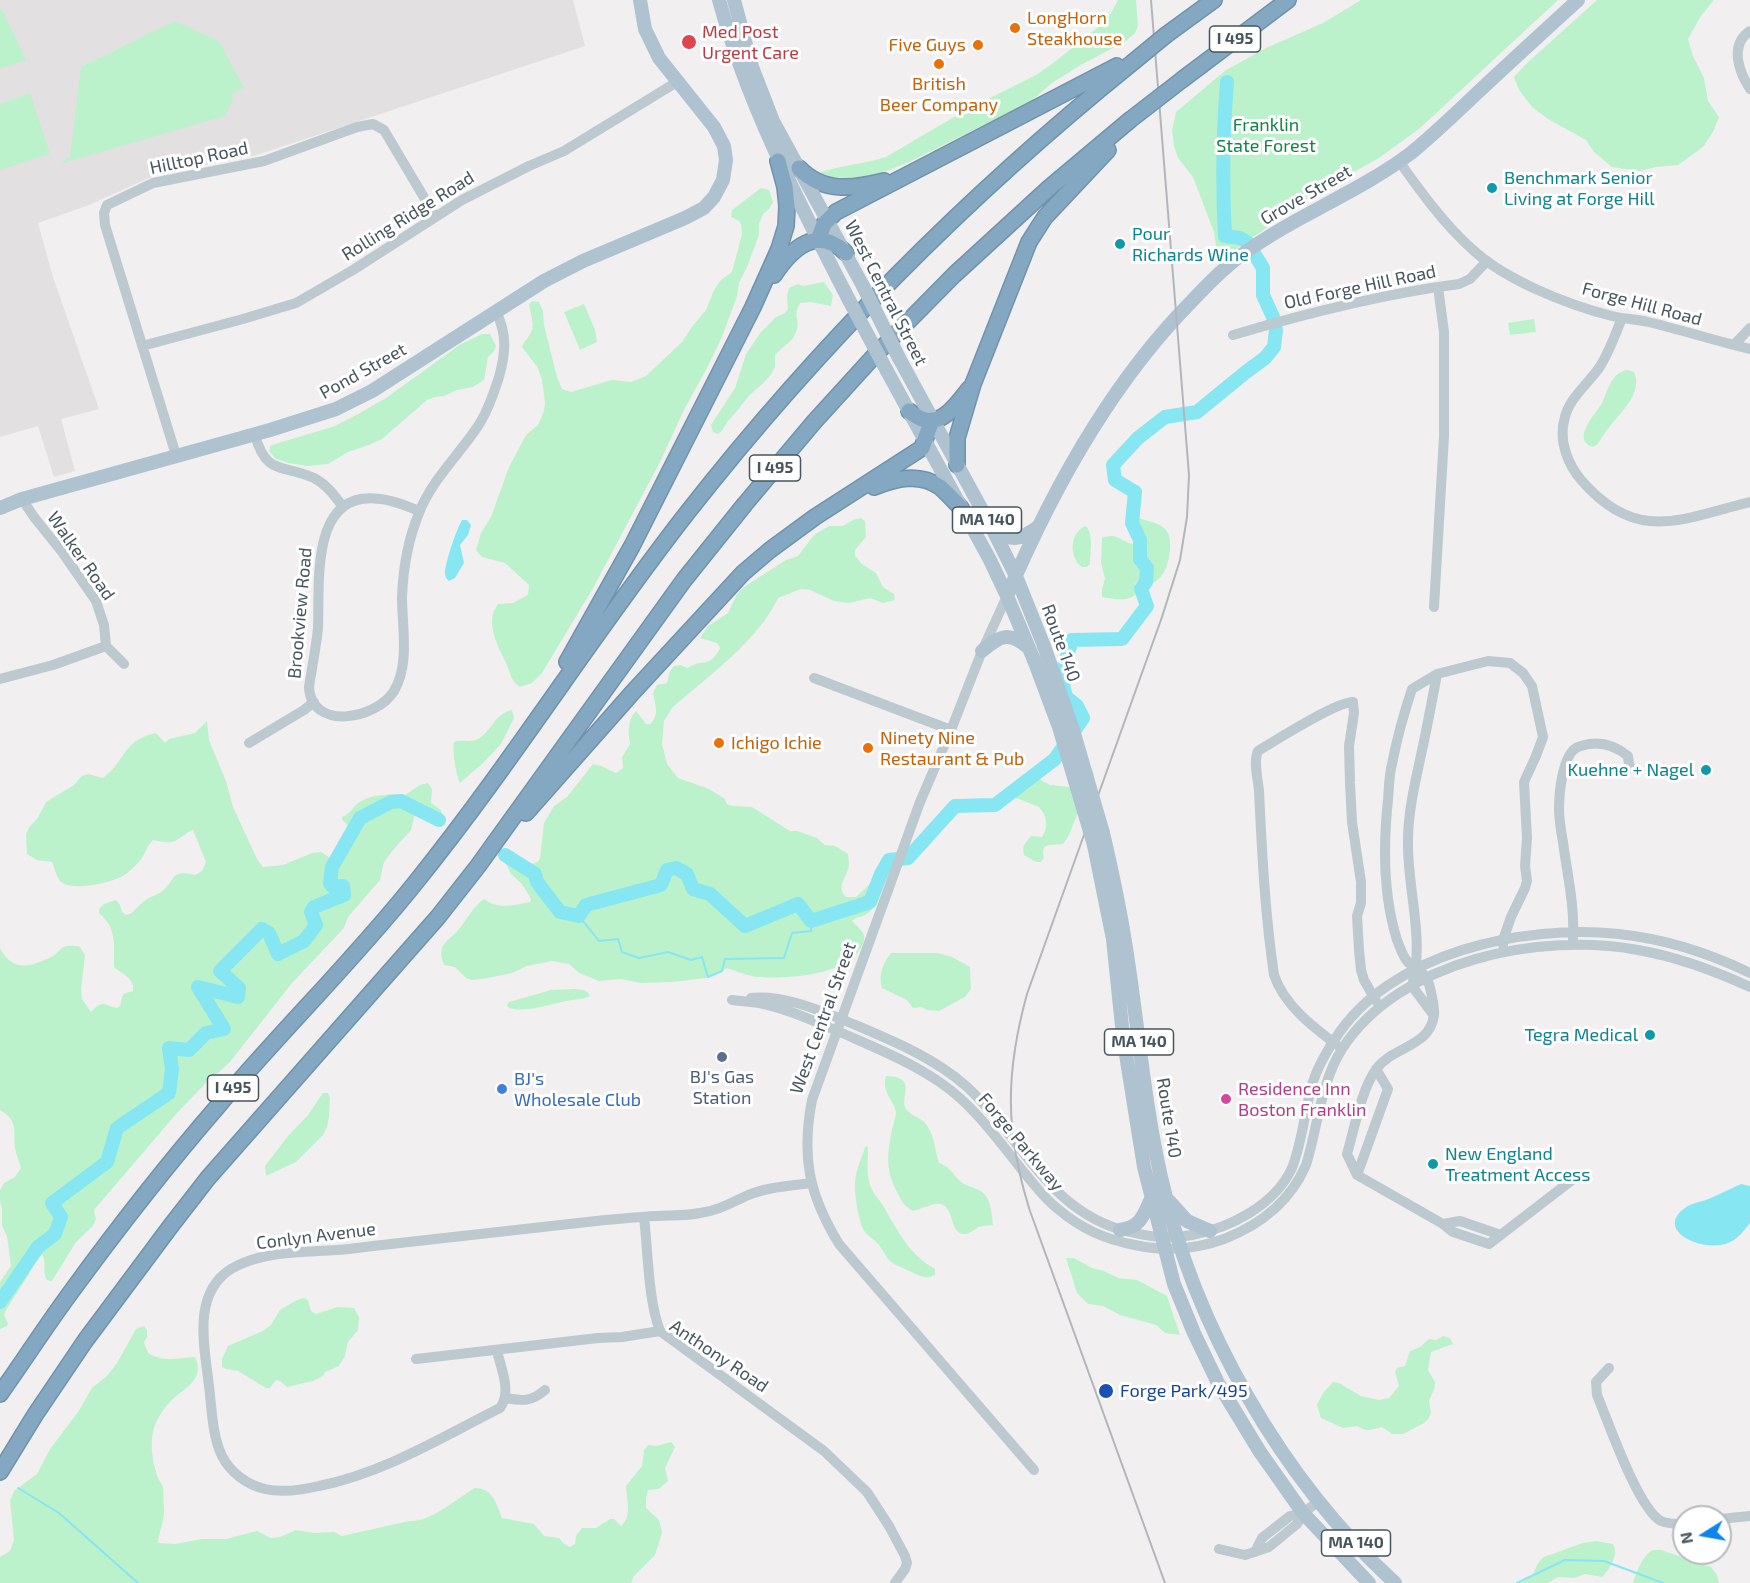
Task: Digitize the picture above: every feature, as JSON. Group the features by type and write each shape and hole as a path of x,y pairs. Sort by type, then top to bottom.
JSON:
{"highway":[{"name":"I 495","path":"0,1394 70,1293 174,1159 218,1106 417,882 654,556 760,423 854,318 930,242 1131,61 1214,0"},
{"name":"I 495","path":"0,1472 85,1341 163,1236 208,1179 438,917 478,867 684,580 738,511 807,430 875,355 954,275 1049,188 1183,79 1288,0"},
{"path":"818,240 827,220 836,212 1131,61"},
{"path":"957,465 957,438 973,384 1034,232 1050,211 1131,122"},
{"path":"482,795 559,677 599,608 753,306 779,249 786,226 787,200 778,161"},
{"path":"799,168 819,183 850,188 884,181 915,171"},
{"path":"753,306 788,257 808,242 818,240 832,242 846,253"},
{"path":"909,411 922,419 932,420 948,414 973,384"},
{"path":"478,867 633,692 737,580 770,550 815,517 922,448 932,420"},
{"path":"846,498 889,482 916,478 924,479 940,487 961,508"}],"main road":[{"name":"Pond Street","path":"0,508 21,499 323,414 357,399 566,269 704,208 714,197 723,180 726,150 720,136 658,58 645,30 640,0"},
{"name":"West Central Street","path":"719,0 746,83 778,161 886,371 1007,596"},
{"name":"West Central Street","path":"734,0 758,84 773,121 846,253 899,358 1016,576 1007,596"},
{"name":"Grove Street","path":"1016,576 1069,469 1112,399 1176,316 1218,275 1258,243 1350,191 1399,160 1436,132 1578,0"},
{"path":"993,530 1003,537 1017,539 1040,526"},
{"name":"Route 140","path":"1016,576 1044,646 1073,730 1103,833 1119,906 1150,1122 1165,1195 1179,1243 1212,1327 1243,1388 1271,1434 1319,1501"},
{"name":"Route 140","path":"1007,596 1032,654 1059,727 1094,845 1111,929 1136,1125 1151,1199 1174,1284 1218,1383 1260,1452 1303,1512"},
{"path":"982,651 996,640 1007,636 1019,639 1032,654"},
{"path":"1165,1195 1187,1221 1210,1231"},
{"path":"1120,1230 1132,1228 1138,1224 1151,1199"},
{"name":"MA 140","path":"1319,1501 1378,1568 1395,1583"},
{"name":"MA 140","path":"1303,1512 1369,1583"}],"street":[{"path":"1750,31 1741,39 1738,60 1742,75 1750,89"},
{"name":"Rolling Ridge Road","path":"142,346 296,303 353,270 435,216 484,188 564,152 677,81"},
{"name":"Hilltop Road","path":"176,455 105,225 107,205 165,180 264,161 357,127 373,124 384,130 435,216"},
{"name":"Forge Hill Road","path":"1399,160 1471,249 1516,278 1584,307 1750,349"},
{"name":"Old Forge Hill Road","path":"1233,335 1372,298 1459,284 1470,279 1487,261"},
{"path":"1434,607 1444,414 1444,332 1438,287"},
{"name":"Brookview Road","path":"344,507 333,518 328,528 321,553 318,578 318,627 309,687 314,702 322,710 331,714 352,717 375,710 386,701 395,689 401,673 404,566 411,534 419,511 439,478 479,424 493,396 501,370 505,339 496,311"},
{"path":"1622,318 1599,368 1575,395 1564,421 1564,450 1575,473 1601,500 1621,513 1640,520 1672,521 1750,502"},
{"path":"1734,345 1750,328"},
{"path":"255,435 260,451 270,463 277,468 317,480 328,488 344,507 357,501 375,498 419,511"},
{"name":"Walker Road","path":"21,499 62,552 96,602 104,625 106,646"},
{"name":"West Central Street","path":"1007,596 920,802 812,1100 807,1132 807,1162 819,1207 839,1244 1034,1470"},
{"path":"0,678 53,665 106,646 124,664"},
{"path":"1504,953 1503,940 1527,881 1524,782 1543,737 1532,686 1523,673 1510,663 1488,661 1437,674 1412,689 1391,766 1384,854 1388,894 1400,949 1407,961 1427,978 1434,1016 1429,1031 1423,1038 1388,1057 1376,1069 1367,1087 1347,1154 1357,1175 1453,1232 1489,1244 1572,1180"},
{"path":"1434,1016 1412,986 1417,969 1418,939 1408,840 1412,795 1437,674"},
{"path":"814,678 951,730"},
{"path":"249,743 314,702"},
{"path":"1338,1045 1309,1023 1291,1004 1278,986 1274,975 1262,861 1258,774 1255,758 1258,751 1335,707 1350,702 1353,702 1354,713 1349,746 1352,822 1361,882 1361,903 1357,916 1359,950 1364,980 1380,1007"},
{"path":"1573,945 1572,906 1559,812 1564,768 1568,756 1575,748 1586,744 1611,746 1628,756 1629,765 1633,769"},
{"name":"Forge Parkway","path":"1163,1243 1120,1230 1092,1218 1069,1203 1049,1184 984,1104 943,1068 894,1041 841,1019 779,998 732,1000 784,1010 908,1062 964,1100 1057,1209 1104,1237 1139,1246 1163,1243 1213,1243 1251,1226 1274,1210 1293,1190 1306,1166 1329,1074 1338,1045 1352,1016 1384,988 1417,969 1458,951 1503,940 1574,932 1622,934 1649,939 1702,952 1749,971"},
{"name":"Forge Parkway","path":"1179,1243 1234,1221 1257,1207 1277,1189 1286,1179 1297,1154 1311,1087 1321,1063 1380,1007 1427,978 1459,964 1504,953 1540,947 1573,945 1635,949 1676,958 1713,970 1747,985"},
{"path":"1747,985 1749,971"},
{"path":"1357,1175 1388,1089 1376,1069"},
{"name":"Conlyn Avenue","path":"505,1398 501,1408 401,1458 355,1478 301,1490 265,1489 249,1483 229,1466 223,1458 215,1436 202,1339 207,1300 217,1281 226,1273 246,1262 270,1255 700,1213 729,1205 764,1191 811,1183"},
{"path":"644,1217 655,1319 660,1331"},
{"name":"Anthony Road","path":"416,1359 598,1338 622,1338 660,1331 824,1451 867,1492 905,1556 907,1563 905,1569 895,1583"},
{"path":"497,1351 505,1398 522,1401 535,1398 545,1390"},
{"path":"1609,1368 1596,1382 1598,1395 1642,1499 1660,1521 1672,1523"},
{"path":"1219,1549 1245,1555 1269,1547 1298,1524 1303,1512 1319,1501"},
{"path":"1732,1518 1750,1516"}],"shaded area":[{"path":"0,0 573,0 585,46 257,155 158,174 89,205 38,223 53,277 99,409 61,419 75,471 54,477 38,426 0,437"}],"green space":[{"path":"1118,0 1136,0 1138,26 1135,33 1126,41 1052,83 1030,102 909,162 876,175 846,178 825,176 821,173 886,157 966,110 1036,75 1102,24"},
{"name":"Franklin State Forest","path":"1361,0 1558,0 1419,129 1379,158 1325,188 1218,261 1214,232 1193,177 1178,158 1174,146 1172,130 1176,112 1226,70 1266,48 1323,23"},
{"path":"1597,0 1714,0 1701,16 1688,39 1693,56 1704,78 1708,101 1719,117 1703,147 1678,165 1640,171 1612,167 1594,152 1586,140 1548,119 1532,107 1519,90 1514,77"},
{"path":"0,9 26,60 0,69"},
{"path":"173,22 219,41 244,88 232,94 233,100 225,116 60,164 70,157 81,67"},
{"path":"30,93 50,154 0,170 0,104"},
{"path":"761,188 769,190 773,202 763,214 759,224 759,235 739,283 737,296 722,337 659,464 592,590 542,673 532,683 520,687 512,679 496,642 492,618 498,604 513,603 528,595 529,585 505,563 482,557 476,550 509,467 526,435 538,425 544,411 542,380 538,368 522,347 533,327 529,304 532,301 539,302 543,311 544,325 562,389 571,392 612,380 631,382 646,376 682,342 706,310 721,280 732,272 742,234 741,224 731,217 732,210"},
{"path":"824,282 833,295 831,306 811,302 800,303 795,336 775,355 775,366 772,373 748,397 722,431 718,434 713,432 711,425 735,388 746,354 761,332 788,309 789,288 798,284 803,286"},
{"path":"584,304 595,330 597,342 580,350 564,312"},
{"path":"1534,319 1536,332 1510,335 1508,323"},
{"path":"482,334 490,334 496,346 488,357 484,380 473,387 427,400 382,439 348,452 328,464 307,466 289,463 276,459 269,451 272,445 335,426 358,414 386,398 461,344"},
{"path":"1627,370 1634,372 1636,387 1634,394 1597,445 1592,447 1586,443 1584,432 1614,378"},
{"path":"861,518 865,521 866,537 855,550 855,556 862,564 876,573 883,587 894,594 895,600 883,603 870,598 849,603 834,601 810,590 801,589 778,598 758,629 745,643 672,708 664,721 662,744 667,764 678,778 709,789 725,799 727,804 752,807 790,831 817,838 825,845 835,846 848,854 849,864 842,885 846,897 856,897 873,881 884,879 873,908 852,921 864,935 861,948 853,957 829,970 799,976 758,977 727,968 707,978 640,983 621,979 599,981 579,973 569,964 552,961 527,966 512,973 472,980 466,978 455,967 444,965 441,952 444,944 484,899 500,906 530,902 531,899 522,884 510,873 504,858 515,855 527,865 538,862 544,823 554,806 567,797 593,764 616,773 623,768 622,757 630,744 629,727 633,715 636,711 646,724 650,724 656,714 653,693 657,685 667,683 674,666 680,665 688,668 709,661 716,655 720,648 717,643 700,638 708,626 728,613 737,594 786,560 798,556 814,535 829,526 843,526"},
{"path":"1139,518 1161,526 1170,538 1169,559 1165,571 1150,585 1138,581 1135,584 1135,595 1128,599 1102,597 1105,578 1101,563 1102,538 1116,536 1133,544 1136,537 1135,522"},
{"path":"1086,526 1091,539 1090,564 1082,567 1075,558 1073,545 1076,534"},
{"path":"512,710 514,718 501,744 460,783 455,762 454,742 478,739 501,715"},
{"path":"207,721 209,740 226,781 233,807 263,867 283,865 312,853 321,852 332,859 336,857 344,846 349,826 342,820 342,817 357,804 374,796 405,795 420,785 428,783 432,789 431,803 441,810 443,818 439,820 415,813 411,830 384,862 380,880 348,917 344,928 292,983 230,1062 218,1073 208,1078 94,1210 96,1219 93,1226 76,1242 52,1281 47,1280 42,1254 36,1259 6,1310 4,1315 7,1326 0,1329 0,1282 11,1266 7,1236 2,1226 0,1190 4,1183 15,1177 21,1168 15,1151 13,1122 0,1110 0,948 11,961 23,966 45,960 66,946 79,946 85,955 82,999 91,1012 101,1004 117,1008 120,1006 123,995 133,991 133,987 127,977 114,967 112,931 99,913 99,909 104,904 116,900 122,912 129,914 145,900 166,888 174,877 181,873 195,875 202,871 206,862 193,830 172,842 153,840 140,860 123,876 90,886 72,886 59,880 52,862 37,860 27,854 26,834 46,802 74,785 82,776 88,774 103,778 137,740 156,733 165,743 169,739 195,733"},
{"path":"1088,766 1094,774 1063,844 1045,847 1044,858 1041,862 1036,862 1024,855 1024,847 1031,836 1042,837 1044,833 1046,825 1044,814 1039,807 1006,794 1034,776 1050,785 1069,787"},
{"path":"891,953 937,953 952,957 970,967 971,989 965,997 939,1011 922,1007 913,1008 907,1000 882,988 882,969"},
{"path":"551,990 586,991 590,996 531,1009 509,1008 507,1005 509,1002"},
{"path":"886,1076 896,1077 905,1084 906,1109 928,1127 939,1163 949,1169 965,1185 979,1190 986,1196 993,1225 979,1227 966,1234 960,1233 942,1205 933,1204 913,1211 902,1202 889,1170 889,1147 896,1112 886,1091"},
{"path":"323,1093 328,1093 330,1098 329,1117 323,1135 296,1162 266,1176 265,1166 308,1115"},
{"path":"867,1146 868,1176 873,1191 906,1243 935,1269 935,1275 923,1277 891,1262 863,1228 857,1209 855,1178"},
{"path":"1066,1258 1074,1258 1118,1278 1137,1280 1167,1296 1180,1335 1165,1333 1156,1325 1120,1315 1103,1306 1088,1304 1077,1293"},
{"path":"304,1298 308,1300 311,1311 316,1314 337,1307 354,1308 359,1317 358,1330 348,1342 345,1356 339,1366 313,1381 287,1387 276,1380 270,1388 266,1388 238,1371 222,1367 222,1359 228,1346 263,1331 271,1325 280,1310"},
{"path":"144,1326 147,1330 144,1342 148,1353 166,1359 195,1357 198,1364 198,1371 193,1381 166,1407 153,1431 153,1457 162,1486 164,1512 158,1543 175,1544 202,1539 226,1539 257,1531 271,1538 296,1530 314,1533 334,1532 342,1536 426,1518 475,1488 490,1494 502,1518 534,1524 544,1536 559,1538 570,1547 575,1544 576,1536 582,1528 596,1528 610,1519 614,1519 621,1526 628,1513 626,1486 642,1466 644,1450 648,1445 656,1446 671,1442 675,1447 665,1468 668,1481 659,1489 648,1490 646,1499 646,1508 659,1520 662,1532 655,1555 634,1576 631,1583 0,1583 0,1557 10,1551 14,1540 10,1501 14,1491 37,1474 50,1449 78,1412 92,1388 107,1376 117,1363 136,1329"},
{"path":"1443,1336 1450,1338 1453,1344 1431,1352 1428,1370 1435,1382 1435,1387 1429,1401 1431,1412 1424,1423 1403,1434 1392,1434 1382,1427 1370,1430 1357,1426 1343,1428 1321,1418 1317,1405 1323,1393 1333,1382 1361,1396 1379,1400 1389,1398 1399,1386 1395,1372 1397,1368 1405,1366 1410,1351 1420,1347 1429,1339 1436,1340"},
{"path":"1596,1541 1613,1544 1615,1548 1613,1561 1602,1577 1585,1574 1574,1578 1558,1577 1548,1583 1519,1583 1533,1574 1544,1557 1583,1543"},
{"path":"1661,1550 1672,1554 1672,1565 1711,1567 1719,1583 1633,1583 1638,1569 1649,1552"}],"water":[{"path":"462,520 467,520 471,525 468,535 460,545 464,563 455,578 449,581 445,575 446,567"},
{"path":"1741,1184 1750,1186 1750,1223 1734,1240 1711,1245 1687,1239 1679,1233 1675,1225 1677,1217 1685,1208"}],"waterway":[{"path":"505,855 535,874 537,882 560,912 579,916 586,905 661,885 667,870 676,868 687,874 693,889 710,894 745,926 798,904 811,921 870,902 889,860 908,858 955,806 995,805 1055,759 1083,718 1077,706 1066,697 1061,676 1072,640 1122,639 1147,606 1141,589 1146,582 1147,568 1140,559 1140,540 1132,523 1135,492 1115,480 1113,465 1138,438 1165,417 1197,412 1265,358 1274,347 1276,330 1263,295 1263,268 1247,242 1240,238 1225,236 1223,159 1227,82"},
{"path":"0,1302 38,1247 55,1234 61,1217 52,1203 107,1162 117,1128 169,1093 172,1069 169,1048 189,1050 206,1033 224,1029 198,987 238,997 239,988 220,971 262,929 269,933 278,954 304,941 316,925 311,912 314,907 344,895 343,886 333,887 330,883 332,867 360,818 391,802 401,801 439,820"},
{"path":"579,916 599,941 618,939 622,952 639,958 668,952 691,960 702,957 708,977 722,971 725,959 784,958 792,933 811,931 811,921"},
{"path":"18,1488 59,1513 138,1583"},
{"path":"1517,1583 1565,1560 1604,1561 1663,1583"}],"railway":[{"path":"1151,0 1189,475 1187,517 1180,560 1162,617 1027,994 1015,1051 1011,1103 1016,1155 1030,1211 1165,1583"}],"place":[{"name":"LongHorn Steakhouse","path":"1015,28"},
{"name":"Med Post Urgent Care","path":"689,42"},
{"name":"Five Guys","path":"978,45"},
{"name":"British Beer Company","path":"939,64"},
{"name":"Benchmark Senior Living at Forge Hill","path":"1492,188"},
{"name":"Pour Richards Wine","path":"1120,244"},
{"name":"Ichigo Ichie","path":"719,743"},
{"name":"Ninety Nine Restaurant & Pub","path":"868,748"},
{"name":"Kuehne + Nagel","path":"1706,770"},
{"name":"Tegra Medical","path":"1650,1035"},
{"name":"BJ's Gas Station","path":"722,1057"},
{"name":"BJ's Wholesale Club","path":"502,1089"},
{"name":"Residence Inn Boston Franklin","path":"1226,1099"},
{"name":"New England Treatment Access","path":"1433,1164"},
{"name":"Forge Park/495","path":"1106,1391"}]}
